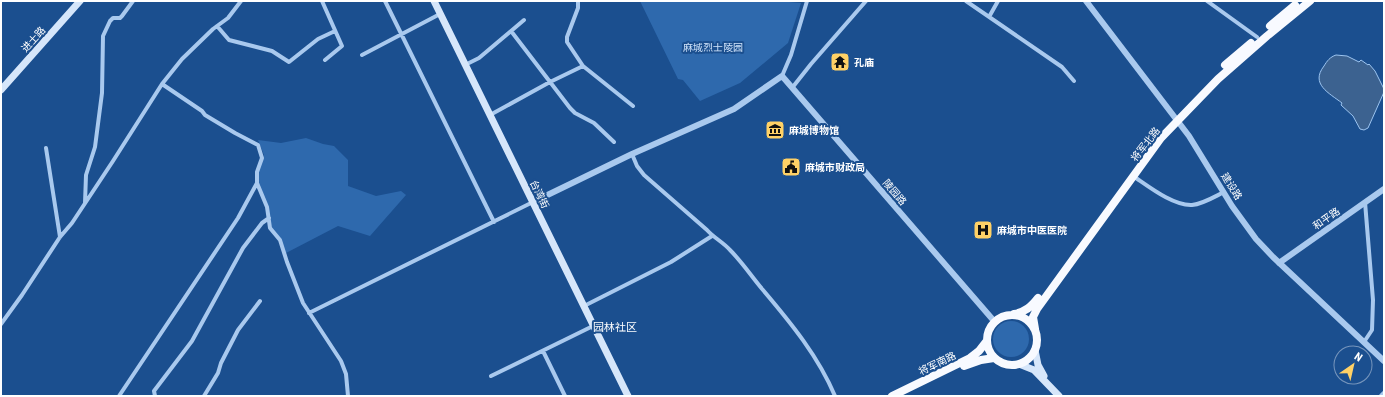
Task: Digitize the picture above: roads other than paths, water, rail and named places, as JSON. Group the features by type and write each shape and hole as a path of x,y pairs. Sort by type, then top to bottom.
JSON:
{"highway":[{"name":"将军北路","path":"1035,328 1033,317 1037,309 1132,176 1176,118 1214,75 1301,1"},
{"name":"将军北路","path":"1014,314 1023,312 1032,305 1157,134 1242,57 1310,1"},
{"path":"1014,314 1026,319 1035,328 1037,337 1035,350 1027,360 1019,364 1006,364 994,358 989,350 986,342 987,333 994,321 1006,315 1014,314"},
{"name":"将军南路","path":"892,396 970,358 979,351 986,342"},
{"name":"将军南路","path":"904,396 969,364 994,358"}],"main road":[{"name":"进士路","path":"1,83 74,1"},
{"name":"进士路","path":"1,90 80,1"},
{"name":"台湾街","path":"434,1 584,306 626,396"},
{"path":"1035,350 1038,365 1048,383"},
{"path":"1019,364 1034,370 1060,396"}],"street":[{"path":"85,203 86,175 95,147 102,94 103,36 110,21 113,18 120,18 133,1"},
{"path":"1,324 60,237 72,223 162,84 182,59 217,26 228,18 241,1"},
{"path":"322,1 342,46 325,60"},
{"path":"385,1 494,222"},
{"path":"578,1 578,8 567,37 567,42 583,66 633,106"},
{"path":"309,313 632,154 734,109 782,76 807,1"},
{"path":"792,88 866,1"},
{"path":"966,1 1062,67 1074,81"},
{"path":"989,17 998,1"},
{"name":"建设路","path":"1086,1 1190,136 1248,229 1280,263 1384,361"},
{"path":"1207,1 1257,37"},
{"path":"362,55 440,14"},
{"path":"465,65 479,58 524,20"},
{"path":"217,26 229,40 272,51 288,62 318,39 335,31"},
{"path":"511,31 575,113 594,122 614,142"},
{"path":"490,115 550,82 583,66"},
{"name":"陵园路","path":"782,76 994,321"},
{"path":"119,396 238,218 256,183 257,172 262,158 258,145 205,115 202,111 162,84"},
{"path":"46,148 60,237"},
{"path":"632,154 637,166 644,174 712,236 729,248 785,317 819,364 835,396"},
{"path":"1132,176 1182,204 1191,205 1202,203 1224,192"},
{"path":"256,183 267,206 270,228 280,240 303,303 341,361 346,374 348,396"},
{"name":"和平路","path":"1280,263 1384,189"},
{"path":"1364,342 1372,330 1373,300 1365,202"},
{"path":"156,396 154,391 192,341 244,248 262,223 269,218"},
{"path":"584,306 671,262 694,249 712,236"},
{"path":"204,396 218,373 221,363 238,330 260,301"},
{"path":"491,376 593,326"},
{"path":"543,351 565,396"}],"place":[{"name":"孔庙","path":"840,62"},
{"name":"麻城博物馆","path":"775,130"},
{"name":"麻城市财政局","path":"791,167"},
{"name":"麻城市中医医院","path":"983,230"}],"district":[{"name":"园林社区","path":"615,327"}],"park label":[{"name":"麻城烈士陵园","path":"713,47"}]}
